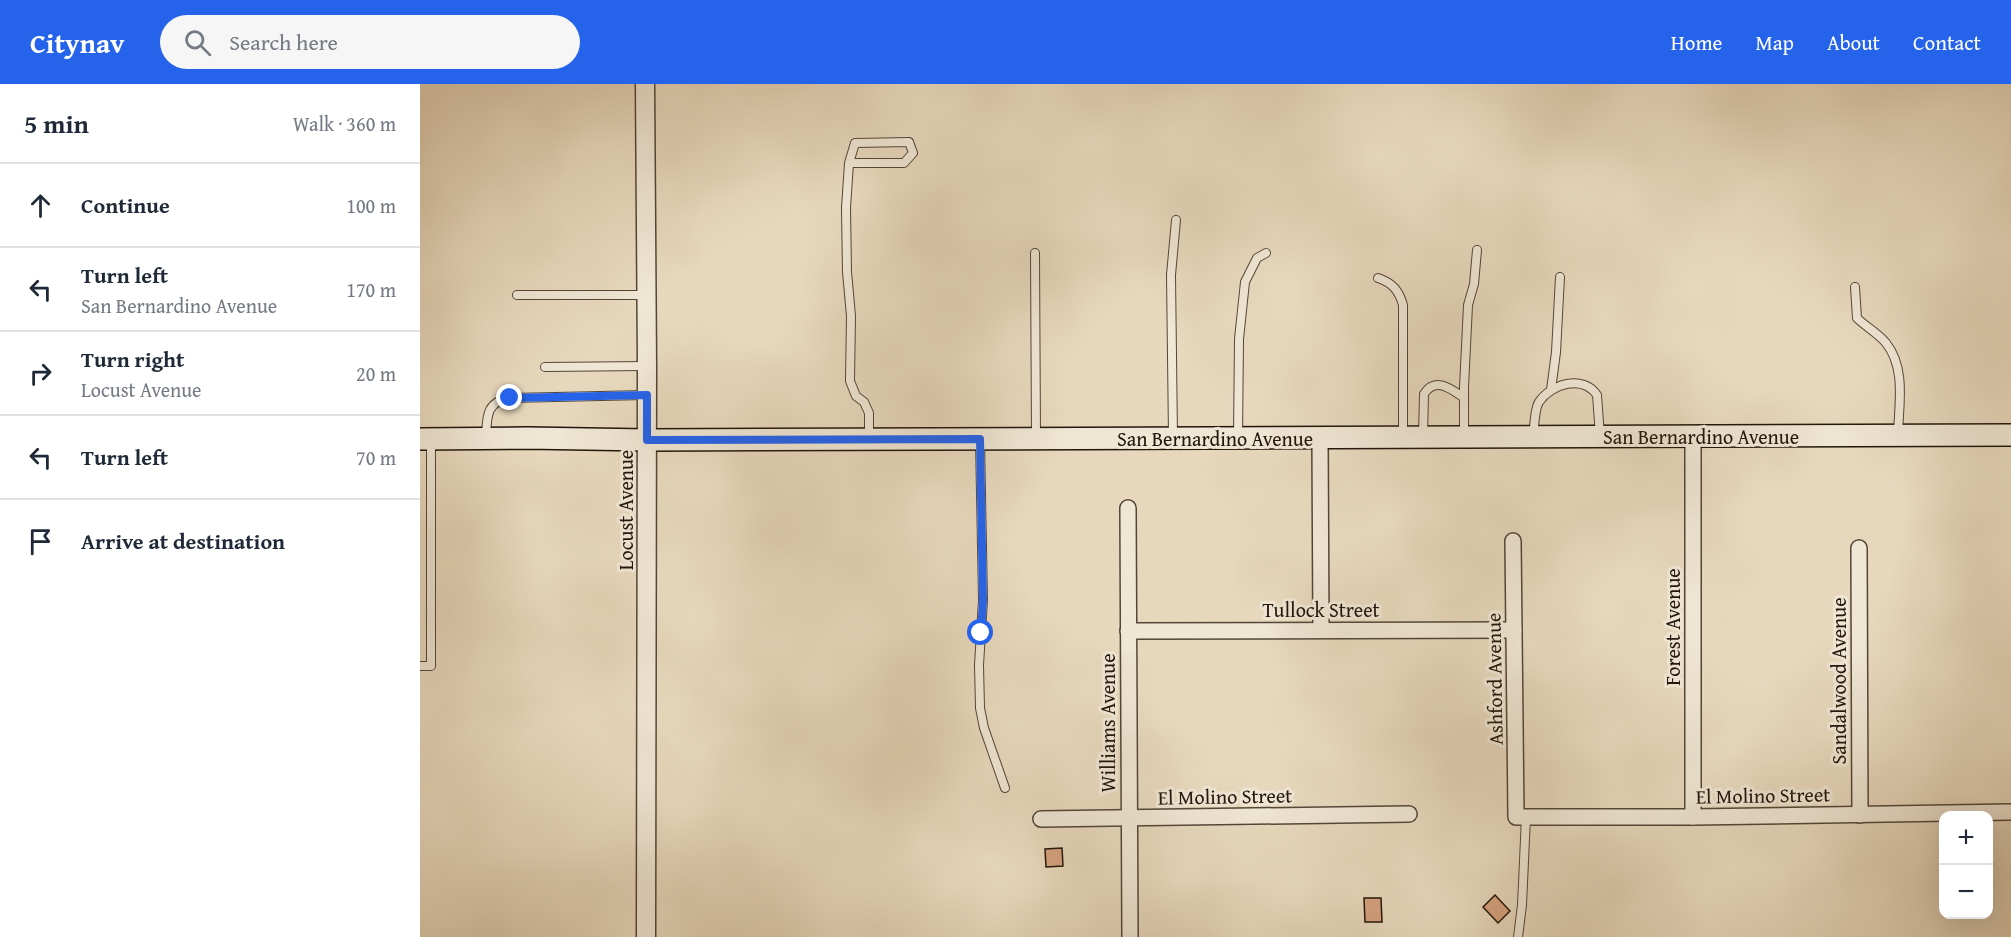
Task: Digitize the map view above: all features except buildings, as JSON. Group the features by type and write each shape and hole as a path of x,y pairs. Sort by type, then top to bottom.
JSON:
{"main road":[{"name":"San Bernardino Avenue","path":"425,439 2011,435"}],"street":[{"name":"Locust Avenue","path":"645,84 646,937"},
{"name":"Forest Avenue","path":"1693,817 1694,436"},
{"path":"1320,438 1322,630"},
{"name":"Williams Avenue","path":"1128,508 1130,937"},
{"name":"Ashford Avenue","path":"1513,541 1521,817"},
{"name":"Sandalwood Avenue","path":"1858,548 1860,815"},
{"name":"Tullock Street","path":"1128,631 1514,630"},
{"name":"El Molino Street","path":"1521,817 2011,812"},
{"name":"El Molino Street","path":"1041,819 1409,814"}],"lane":[{"path":"849,163 904,163 914,153 909,142 855,143 849,163 846,208 847,272 851,316 850,381 856,396 864,402 869,413 869,439"},
{"path":"1173,438 1171,275 1176,220"},
{"path":"1464,437 1463,397 1468,305 1474,284 1477,250"},
{"path":"1035,253 1036,439"},
{"path":"1238,438 1239,339 1245,282 1257,258 1266,253"},
{"path":"1551,390 1556,352 1560,277"},
{"path":"1378,278 1388,281 1395,288 1402,305 1413,437"},
{"path":"1855,287 1857,318 1884,340 1900,371 1898,436"},
{"path":"517,295 647,295"},
{"path":"545,367 647,366"},
{"path":"1533,437 1537,405 1551,390 1568,383 1593,389 1599,400 1600,437"},
{"path":"1413,437 1427,388 1435,384 1443,385 1463,397"},
{"path":"486,438 487,416 491,407 499,400 647,395"},
{"path":"420,666 431,666 430,557 425,439"},
{"path":"980,439 983,600 980,708 984,728 1005,788"},
{"path":"420,557 430,557"},
{"path":"1518,937 1522,905 1521,817"}],"route":[{"path":"510,398 647,395 647,440 980,439 983,600 981,633"}]}
